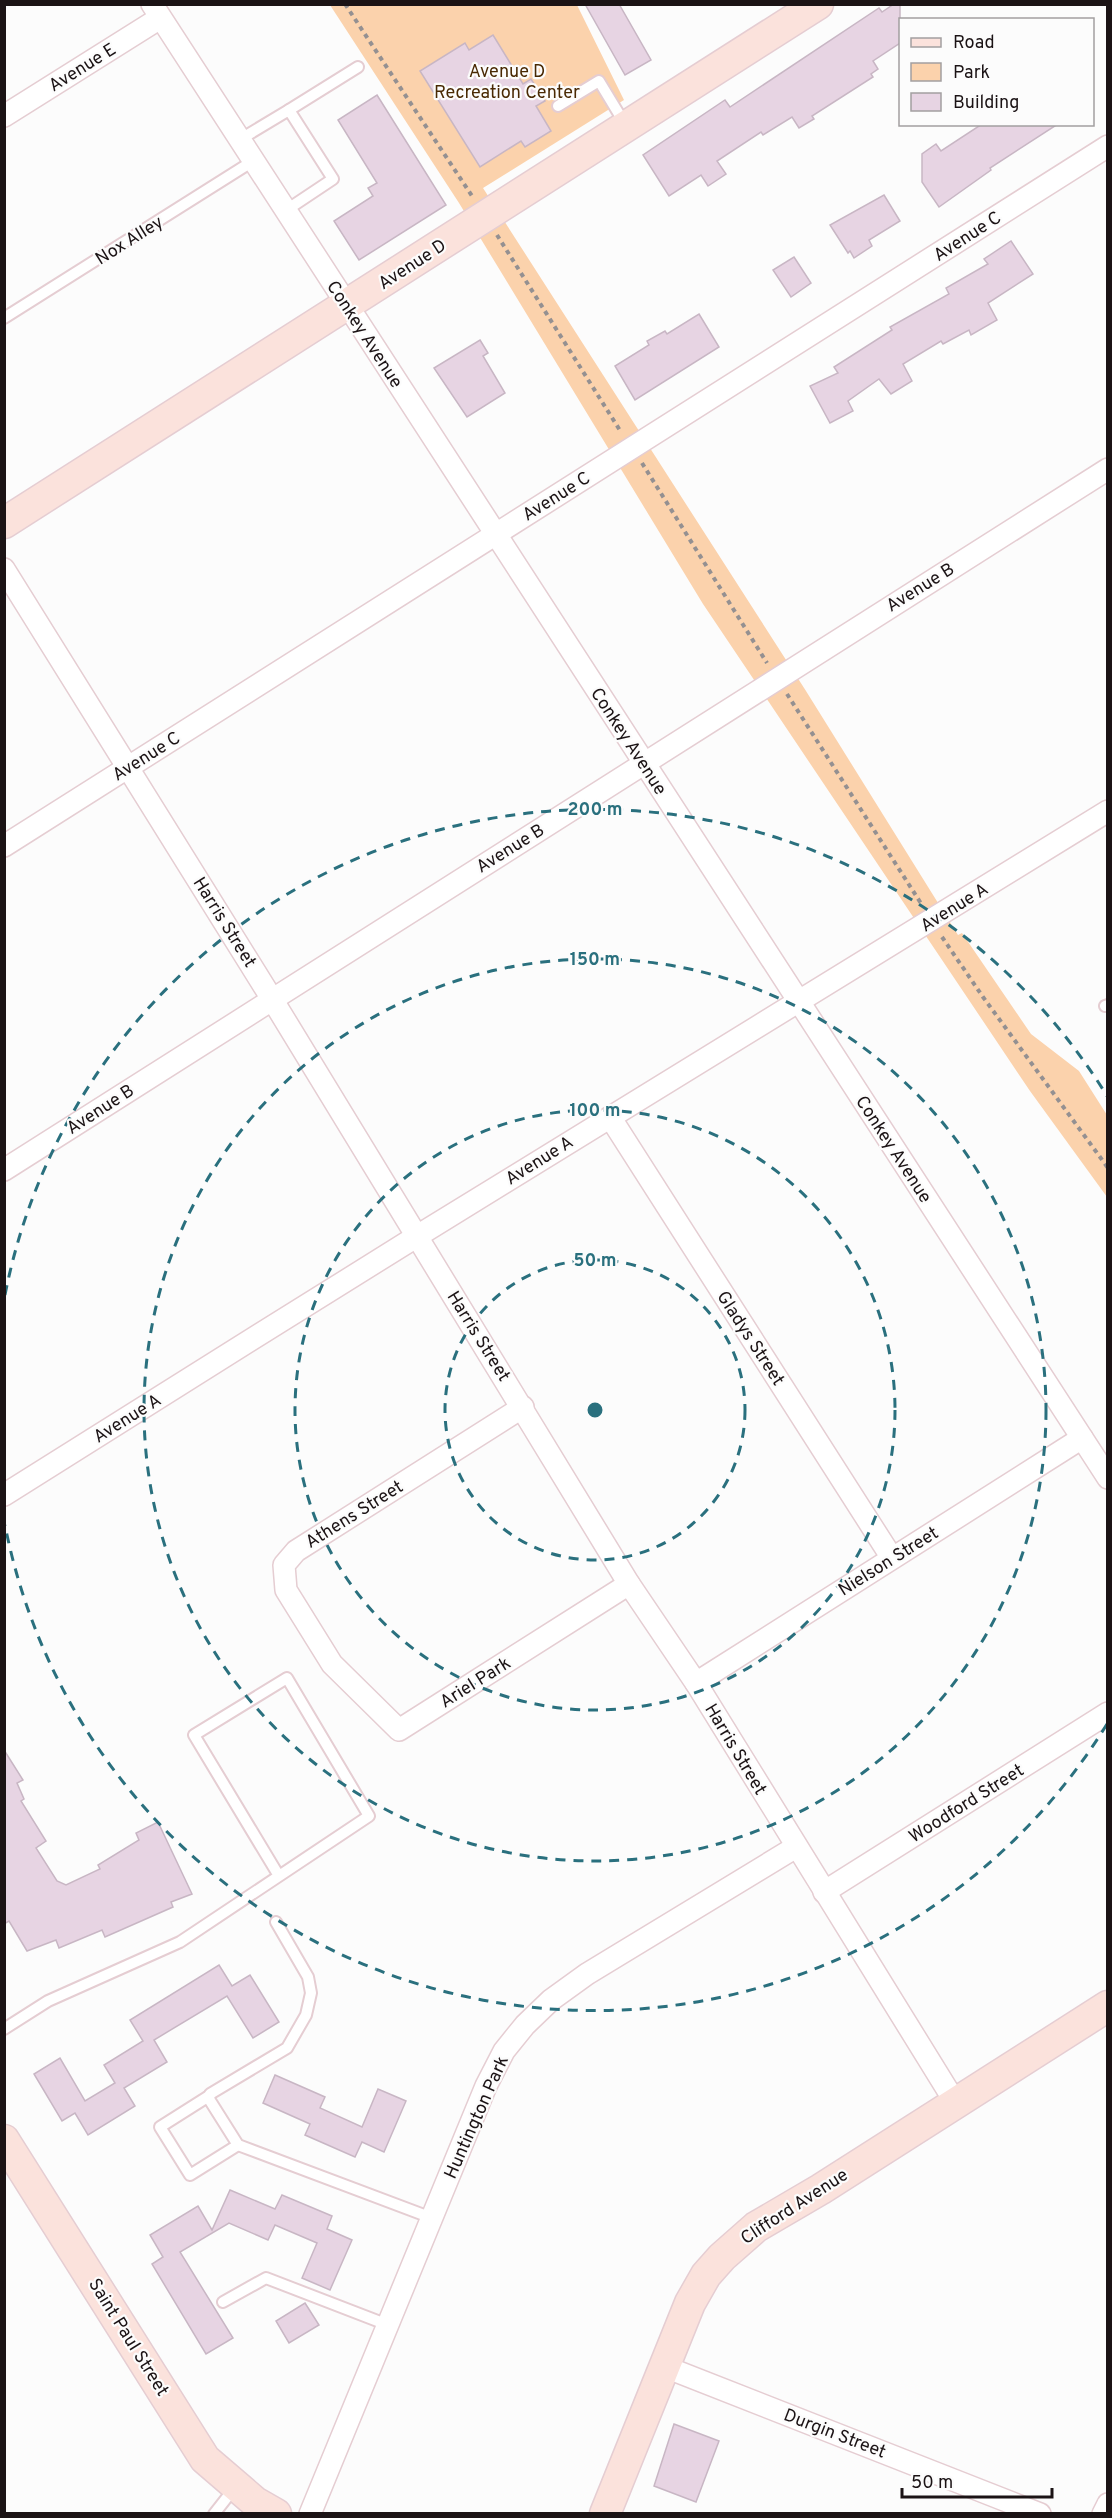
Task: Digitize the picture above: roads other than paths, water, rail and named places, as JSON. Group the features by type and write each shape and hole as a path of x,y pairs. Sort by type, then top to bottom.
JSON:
{"main road":[{"name":"Avenue D","path":"4,523 818,4"},
{"name":"Clifford Avenue","path":"608,2513 663,2366 690,2303 706,2275 738,2241 756,2227 1107,2006"},
{"name":"Saint Paul Street","path":"8,2154 206,2459 255,2502 276,2514"}],"street":[{"name":"Avenue E","path":"4,116 156,11"},
{"name":"Conkey Avenue","path":"156,11 1107,1478"},
{"name":"Avenue C","path":"4,846 1107,146"},
{"name":"Avenue B","path":"4,1170 1107,469"},
{"name":"Harris Street","path":"4,569 273,999 629,1584 696,1683 955,2102"},
{"name":"Avenue A","path":"4,1495 417,1235 798,1001 1106,816"},
{"name":"Gladys Street","path":"610,1117 892,1558"},
{"name":"Athens Street","path":"332,1664 286,1590 284,1565 286,1559 523,1407"},
{"name":"Nielson Street","path":"696,1683 1082,1438"},
{"name":"Ariel Park","path":"332,1664 399,1730 629,1584"},
{"name":"Woodford Street","path":"824,1892 1107,1713"},
{"name":"Huntington Park","path":"310,2514 486,2086 504,2051 525,2025 551,2000 587,1974 796,1847"},
{"name":"Durgin Street","path":"663,2366 1040,2514"},
{"path":"1103,2514 1107,2504"}],"lane":[{"path":"239,140 358,67"},
{"path":"558,106 599,81 627,127"},
{"path":"285,211 333,179 289,110"},
{"name":"Nox Alley","path":"4,318 253,161"},
{"path":"4,2029 48,2001 180,1942 279,1876 369,1816 286,1678 194,1736 279,1876"},
{"path":"238,2145 190,2175 160,2127 287,2048 303,2022 310,1993 308,1977 276,1922"},
{"path":"209,2096 238,2145 432,2218"},
{"path":"223,2302 266,2278 388,2325"},
{"path":"214,2514 236,2486"}],"park label":[{"name":"Avenue D Recreation Center","path":"507,82"}]}
